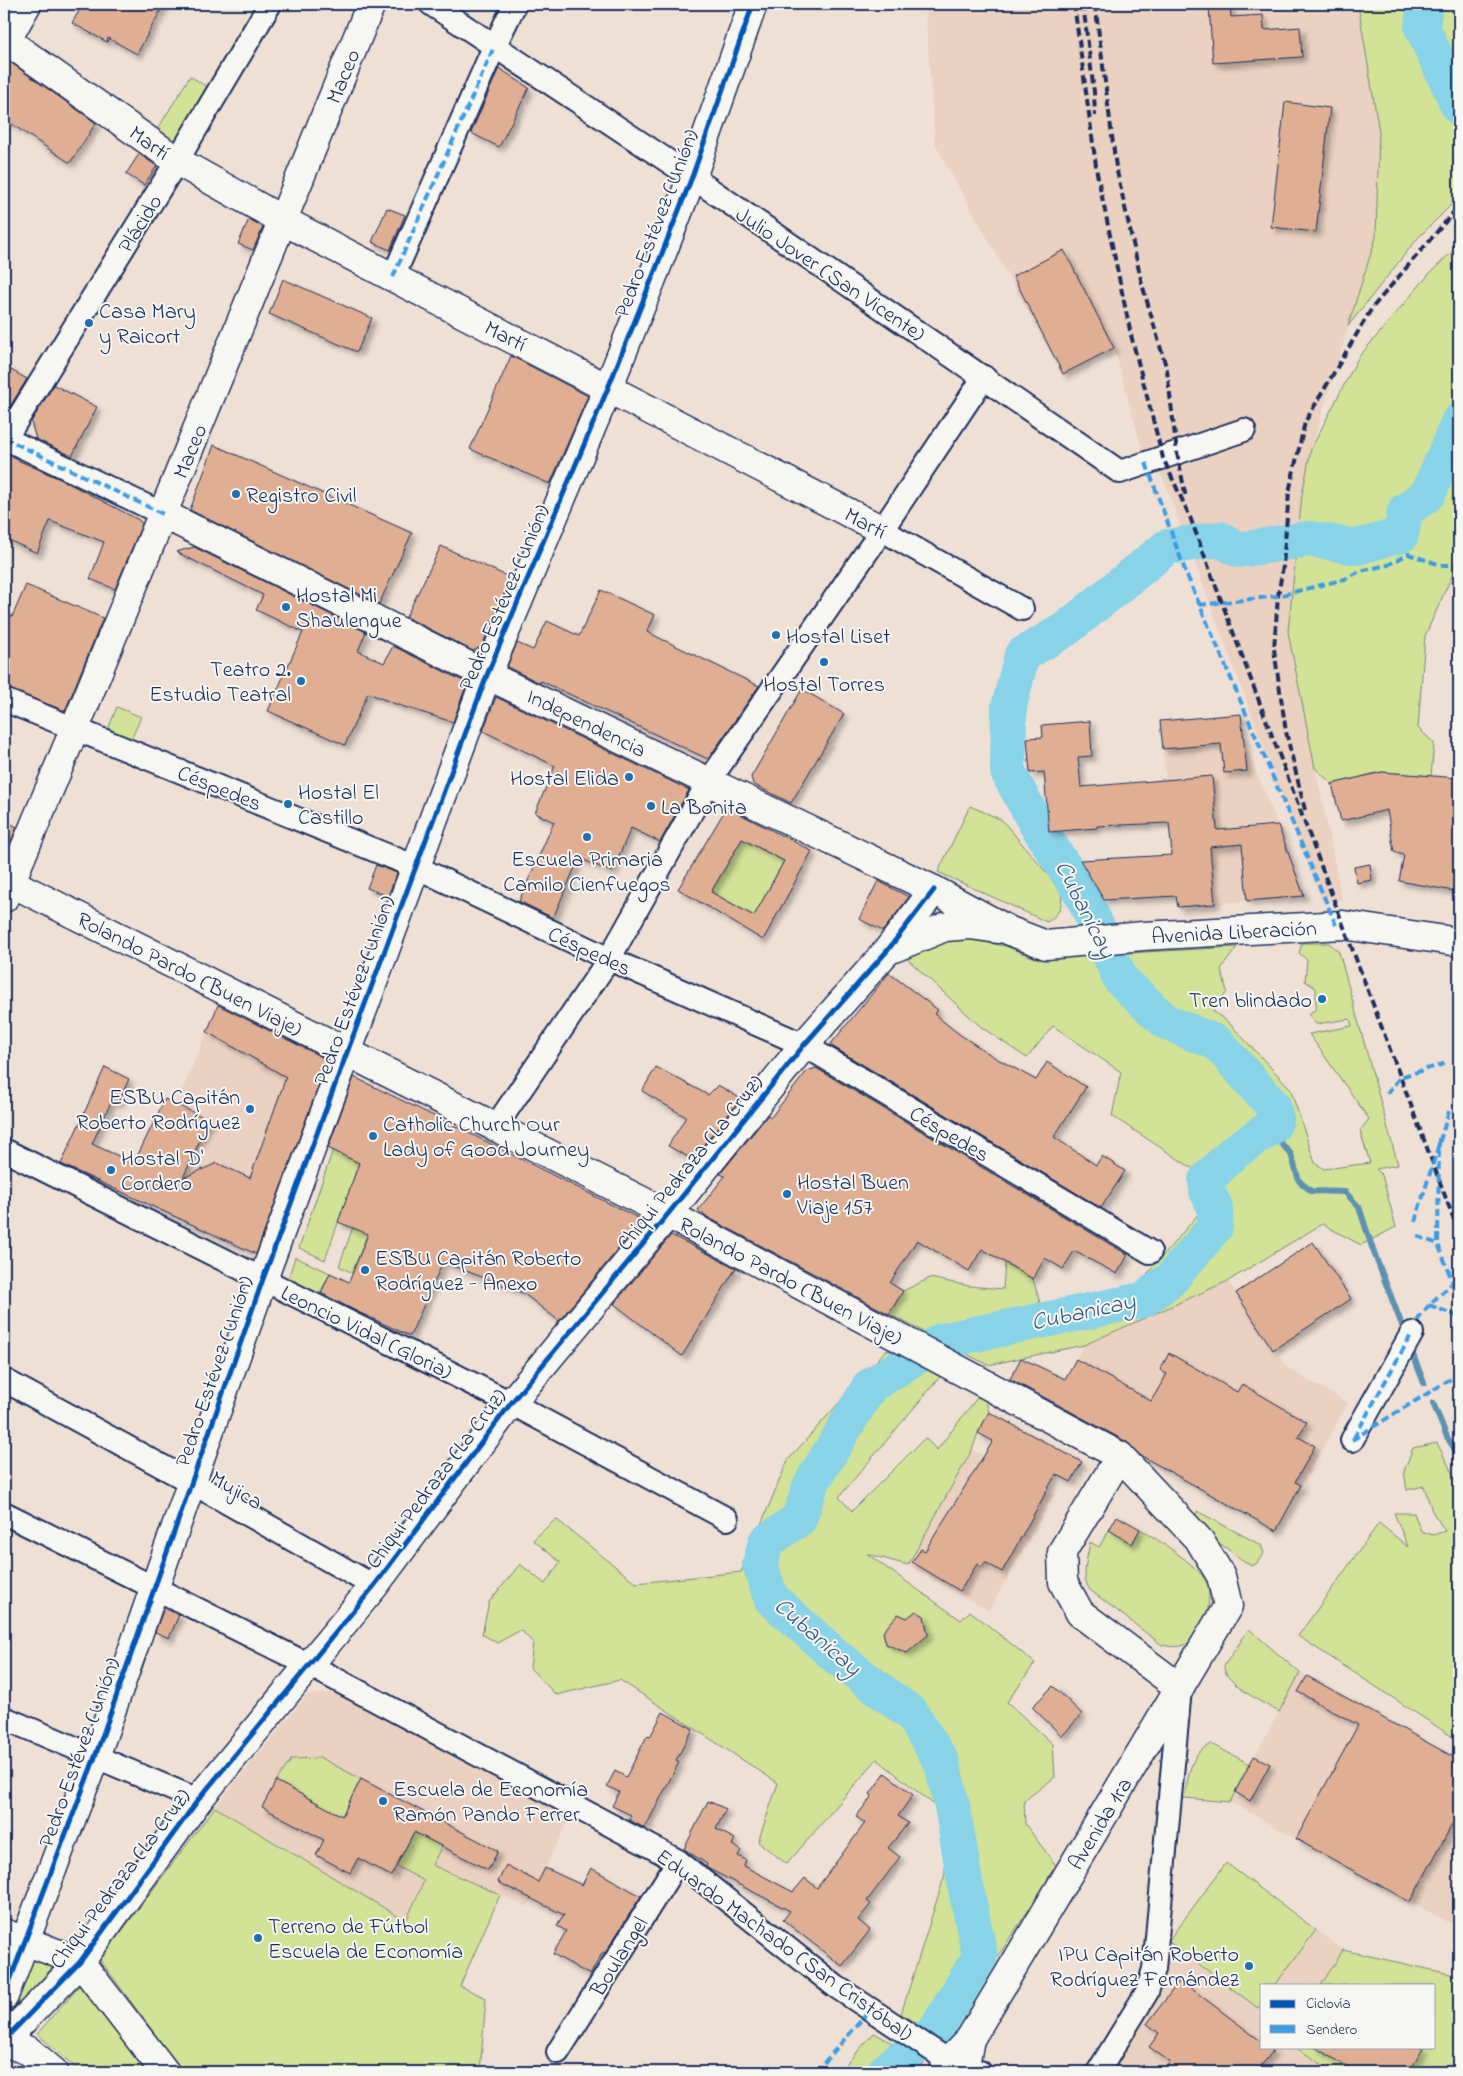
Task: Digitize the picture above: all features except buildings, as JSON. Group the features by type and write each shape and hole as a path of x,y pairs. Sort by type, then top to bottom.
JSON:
{"street":[{"path":"5,42 27,4"},
{"name":"Plácido","path":"4,439 177,161 270,4"},
{"name":"Maceo","path":"6,886 75,728 284,221 371,4"},
{"name":"Julio Jover (San Vicente)","path":"431,4 692,177 1120,472 1244,430"},
{"path":"393,278 494,47 515,4"},
{"name":"Pedro Estévez (Unión)","path":"4,1996 14,1937 95,1756 263,1279 487,674 608,388 692,177 753,4"},
{"name":"Martí","path":"5,42 177,161 284,221 882,530 1022,609"},
{"path":"496,1126 608,959 710,781 984,377"},
{"path":"4,439 163,514"},
{"name":"Independencia","path":"163,514 899,875 934,890 1010,931"},
{"name":"Céspedes","path":"4,700 416,866 608,959 804,1045 1150,1252"},
{"name":"Rolando Pardo (Buen Viaje)","path":"6,886 347,1052 668,1214 1120,1456 1200,1540 1221,1576 1228,1606"},
{"name":"Chiqui Pedraza (La Cruz)","path":"4,2041 80,1962 198,1800 374,1586 511,1403 668,1214 804,1045 887,951 934,890"},
{"name":"Chiqui Pedraza (La Cruz)","path":"887,951 945,927 970,925 1010,931"},
{"name":"Avenida Liberación","path":"1010,931 1046,945 1143,936 1342,925 1459,942"},
{"name":"Leoncio Vidal (Gloria)","path":"4,1150 511,1403 726,1519"},
{"path":"1352,1440 1407,1342"},
{"name":"Mujica","path":"4,1380 191,1482 374,1586"},
{"path":"1098,2072 1147,1992 1154,1969 1180,1688 1080,1612 1063,1582 1062,1552 1120,1456"},
{"name":"Eduardo Machado (San Cristóbal)","path":"4,1513 156,1587 309,1665 678,1861 835,1986 956,2066"},
{"name":"Avenida 1ra","path":"956,2066 970,2039 1228,1606"},
{"path":"4,1718 198,1800"},
{"name":"Boulangel","path":"558,2052 678,1861"},
{"path":"14,1937 80,1962 165,2072"},
{"path":"4,2041 29,2051 54,2072"}],"shaded area":[{"path":"925,4 1358,4 1379,132 1376,237 1311,449 1302,495 1288,632 1342,900 1321,899 1156,460 1146,463 1114,348 1063,374 935,144"},
{"path":"1241,714 1244,742 1278,825 1240,828 1247,901 1178,907 1160,721"},
{"name":"ESBU Capitán Roberto Rodríguez","path":"219,1004 332,1062 284,1198 228,1173 205,1181 186,1222 167,1213 209,1121 176,1104"},
{"path":"1313,1242 1351,1299 1274,1350 1289,1369 1348,1403 1276,1531 1050,1404 1084,1345 1228,1281 1236,1292"},
{"path":"972,1450 1054,1495 989,1611 908,1565"},
{"path":"1300,1673 1459,1760 1459,1909 1451,1924 1230,1802"},
{"name":"Escuela de Economía Ramón Pando Ferrer","path":"342,1691 571,1814 527,1907 432,1865 406,1922 215,1807 307,1695"},
{"name":"IPU Capitán Roberto Rodríguez Fernández","path":"1226,1863 1343,1950 1322,1984 1260,1984 1260,2048 1297,2048 1327,2067 1324,2072 1110,2072 1162,1982 1168,1941"}],"green space":[{"path":"1358,4 1459,4 1459,197 1417,239 1348,326 1376,237 1379,132"},
{"path":"190,76 212,90 176,149 154,135"},
{"path":"1459,245 1459,560 1425,636 1418,728 1434,743 1431,776 1381,772 1332,784 1315,768 1288,632 1302,495 1311,449 1358,358 1430,273"},
{"path":"117,707 141,717 130,742 107,732"},
{"path":"970,806 1002,820 1061,890 1060,909 1047,922 938,872"},
{"path":"742,839 784,861 754,916 711,892"},
{"path":"962,938 1005,946 1035,958 1237,947 1221,969 1227,992 1213,1011 1229,1023 1290,1088 1315,1163 1324,1169 1370,1163 1360,1131 1369,1119 1309,1034 1352,1026 1350,1019 1316,1024 1308,1014 1316,1009 1316,988 1305,981 1307,960 1299,953 1302,943 1329,943 1339,952 1398,1165 1376,1169 1382,1175 1396,1227 1361,1245 1322,1224 1228,1281 1084,1345 988,1365 889,1314 903,1291 930,1278 969,1286 1003,1289 1005,1263 1033,1279 1042,1310 1137,1286 1206,1205 1201,1174 1112,1116 1121,1072 1053,1026 1027,1058 981,1027 903,955 934,943"},
{"path":"333,1150 359,1163 325,1260 299,1248"},
{"path":"353,1227 368,1233 352,1273 339,1266"},
{"path":"295,1257 330,1273 320,1294 288,1279"},
{"path":"886,1350 917,1356 945,1371 839,1497 852,1511 925,1438 937,1450 983,1390 989,1412 972,1450 908,1565 867,1554 961,1620 970,1611 1035,1663 1007,1702 1053,1744 1055,1777 1024,1801 1025,1824 1057,1867 998,1956 948,2043 901,2014 945,1874 943,1812 877,1759 787,1864 758,1842 778,1783 620,1680 556,1695 530,1668 533,1643 521,1630 497,1643 482,1634 489,1602 520,1564 545,1584 560,1562 533,1540 556,1519 636,1583 741,1572 788,1460"},
{"path":"1437,1443 1459,1486 1459,1741 1298,1636 1379,1523 1408,1547 1394,1513 1414,1513 1421,1531 1433,1535 1445,1531 1432,1511 1424,1486 1407,1490 1404,1471 1413,1448"},
{"path":"1197,1511 1261,1545 1264,1553 1256,1564 1251,1566 1197,1527 1194,1522"},
{"path":"1140,1529 1186,1560 1206,1581 1209,1596 1204,1625 1195,1639 1185,1645 1176,1647 1162,1645 1090,1590 1087,1585 1085,1573 1090,1542 1099,1547 1109,1530 1132,1544"},
{"path":"1249,1629 1300,1673 1279,1712 1237,1686 1226,1673 1224,1666"},
{"path":"1211,1744 1250,1764 1230,1802 1184,1798 1194,1760 1198,1753"},
{"path":"321,1758 361,1779 342,1816 276,1781 292,1759"},
{"name":"Terreno de Fútbol Escuela de Economía","path":"215,1807 406,1921 424,1881 396,1866 414,1832 442,1846 432,1865 500,1895 460,1986 486,1998 480,2072 183,2072 100,1960"},
{"path":"1226,1863 1316,1930 1276,1984 1260,1984 1260,2006 1258,2008 1168,1941"},
{"path":"1343,1950 1459,1976 1459,2072 1324,2072 1326,2067 1297,2048 1436,2048 1436,1984 1322,1984"},
{"path":"30,1952 56,1963 4,2023"},
{"path":"82,1982 148,2072 81,2072 37,2034"},
{"path":"874,2033 925,2061 918,2072 839,2072"}],"waterway":[{"name":"Cubanicay","path":"1425,4 1422,27 1459,107"},
{"name":"Cubanicay","path":"884,2072 936,2030 980,1956 953,1811 942,1763 912,1714 839,1659 771,1598 760,1564 766,1542 799,1519 811,1484 870,1386 941,1341 1143,1300 1171,1279 1215,1227 1215,1207 1207,1191 1206,1180 1234,1152 1273,1126 1276,1119 1273,1106 1217,1043 1166,1022 1121,980 1083,896 1035,822 1008,772 1009,707 1022,655 1066,629 1167,547 1220,539 1239,550 1309,539 1357,547 1401,535 1405,511 1428,494 1459,421"},
{"path":"1279,1141 1291,1154 1299,1181 1311,1191 1345,1192 1359,1207 1373,1250 1405,1333"},
{"path":"1410,1347 1424,1383"},
{"path":"1433,1403 1447,1437 1459,1456"}],"railway":[{"path":"1074,4 1097,173 1131,335 1163,458 1190,517 1459,1233"},
{"path":"1083,4 1094,92 1095,116"},
{"path":"1095,4 1116,167 1142,284 1167,370 1177,453 1186,498"},
{"path":"1305,810 1286,732 1274,649 1289,492 1305,422 1372,308 1459,206"}],"marked path":[{"path":"393,277 494,47"},
{"path":"4,438 163,514"},
{"path":"1146,463 1186,573 1336,925"},
{"path":"1199,605 1278,596 1345,579 1360,571 1388,565 1408,554 1441,565 1459,565"},
{"path":"1387,1094 1400,1077 1447,1063"},
{"path":"1415,1222 1450,1108"},
{"path":"1439,1138 1438,1244 1459,1298"},
{"path":"1417,1236 1438,1244"},
{"path":"1417,1321 1429,1305 1459,1277"},
{"path":"1429,1305 1455,1315 1459,1319"},
{"path":"1354,1438 1412,1333"},
{"path":"1352,1440 1459,1374"},
{"path":"816,2072 871,2009"}],"cycle path":[{"path":"4,1996 95,1757 263,1279 487,675 608,388 657,266 692,177 753,4"},
{"path":"4,2040 80,1962 198,1800 374,1586 511,1403 668,1214 804,1045 887,951 934,890"}],"place":[{"name":"Casa Mary y Raicort","path":"89,323"},
{"name":"Registro Civil","path":"236,494"},
{"name":"Hostal Mi Shaulengue","path":"286,607"},
{"name":"Hostal Liset","path":"776,635"},
{"name":"Hostal Torres","path":"824,662"},
{"name":"Teatro 2. Estudio Teatral","path":"301,681"},
{"name":"Hostal Elida","path":"629,777"},
{"name":"Hostal El Castillo","path":"288,804"},
{"name":"La Bonita","path":"651,806"},
{"name":"Escuela Primaria Camilo Cienfuegos","path":"587,837"},
{"name":"Tren blindado","path":"1322,999"},
{"name":"ESBU Capitán Roberto Rodríguez","path":"250,1109"},
{"name":"Catholic Church Our Lady of Good Journey","path":"373,1136"},
{"name":"Hostal D' Cordero","path":"111,1170"},
{"name":"Hostal Buen Viaje 157","path":"787,1194"},
{"name":"ESBU Capitán Roberto Rodríguez - Anexo","path":"365,1270"},
{"name":"Escuela de Economía Ramón Pando Ferrer","path":"383,1801"},
{"name":"Terreno de Fútbol Escuela de Economía","path":"258,1938"},
{"name":"IPU Capitán Roberto Rodríguez Fernández","path":"1249,1966"}]}
